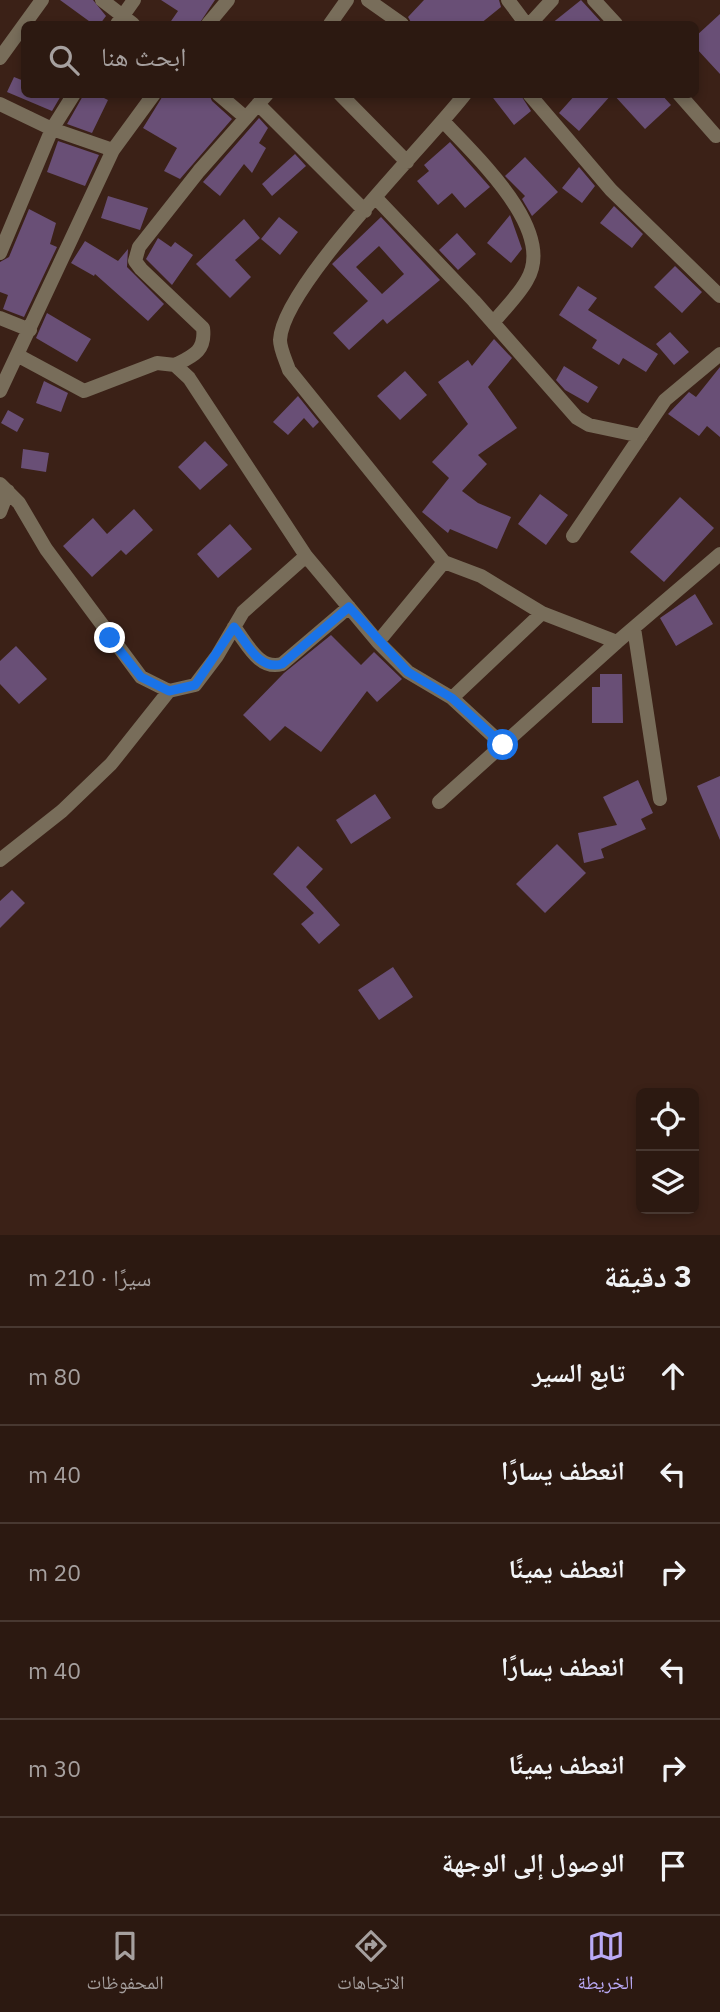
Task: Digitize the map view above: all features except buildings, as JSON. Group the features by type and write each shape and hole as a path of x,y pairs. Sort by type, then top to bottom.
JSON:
{"street":[{"path":"27,21 42,0"},
{"path":"102,0 123,21"},
{"path":"124,21 134,0"},
{"path":"210,21 228,0"},
{"path":"332,21 347,0"},
{"path":"369,0 398,21"},
{"path":"508,0 526,21"},
{"path":"531,21 552,0"},
{"path":"594,0 613,21"},
{"path":"0,58 21,29"},
{"path":"0,253 52,129 71,98"},
{"path":"0,391 113,150 151,98"},
{"path":"223,98 246,118"},
{"path":"344,98 407,162"},
{"path":"462,98 444,122 329,251 289,310 280,340 289,370 444,562 481,576 542,613 617,642"},
{"path":"532,98 611,190 720,296"},
{"path":"683,98 716,136"},
{"path":"17,355 84,391 157,363 175,365 199,353 205,340 203,328 135,261 139,247 199,171 263,99 365,211"},
{"path":"0,104 52,129 113,150"},
{"path":"444,122 508,193 534,242 528,279 493,323"},
{"path":"376,198 577,418 589,425 641,436"},
{"path":"0,318 30,330"},
{"path":"573,536 665,400 720,355"},
{"path":"175,365 190,378 306,556 378,642 408,672 452,698 503,745"},
{"path":"0,512 4,488"},
{"path":"4,488 141,677 169,691"},
{"path":"439,802 617,642 720,554"},
{"path":"0,860 62,811 111,764 169,691 195,685 243,612 306,556"},
{"path":"378,642 444,562"},
{"path":"234,627 264,665 272,667 282,664 349,607"},
{"path":"452,698 542,613"},
{"path":"634,628 660,799"}],"route":[{"path":"110,638 141,677 169,691 195,685 234,627 264,665 272,667 282,664 349,607 408,672 452,698 503,745"}]}
